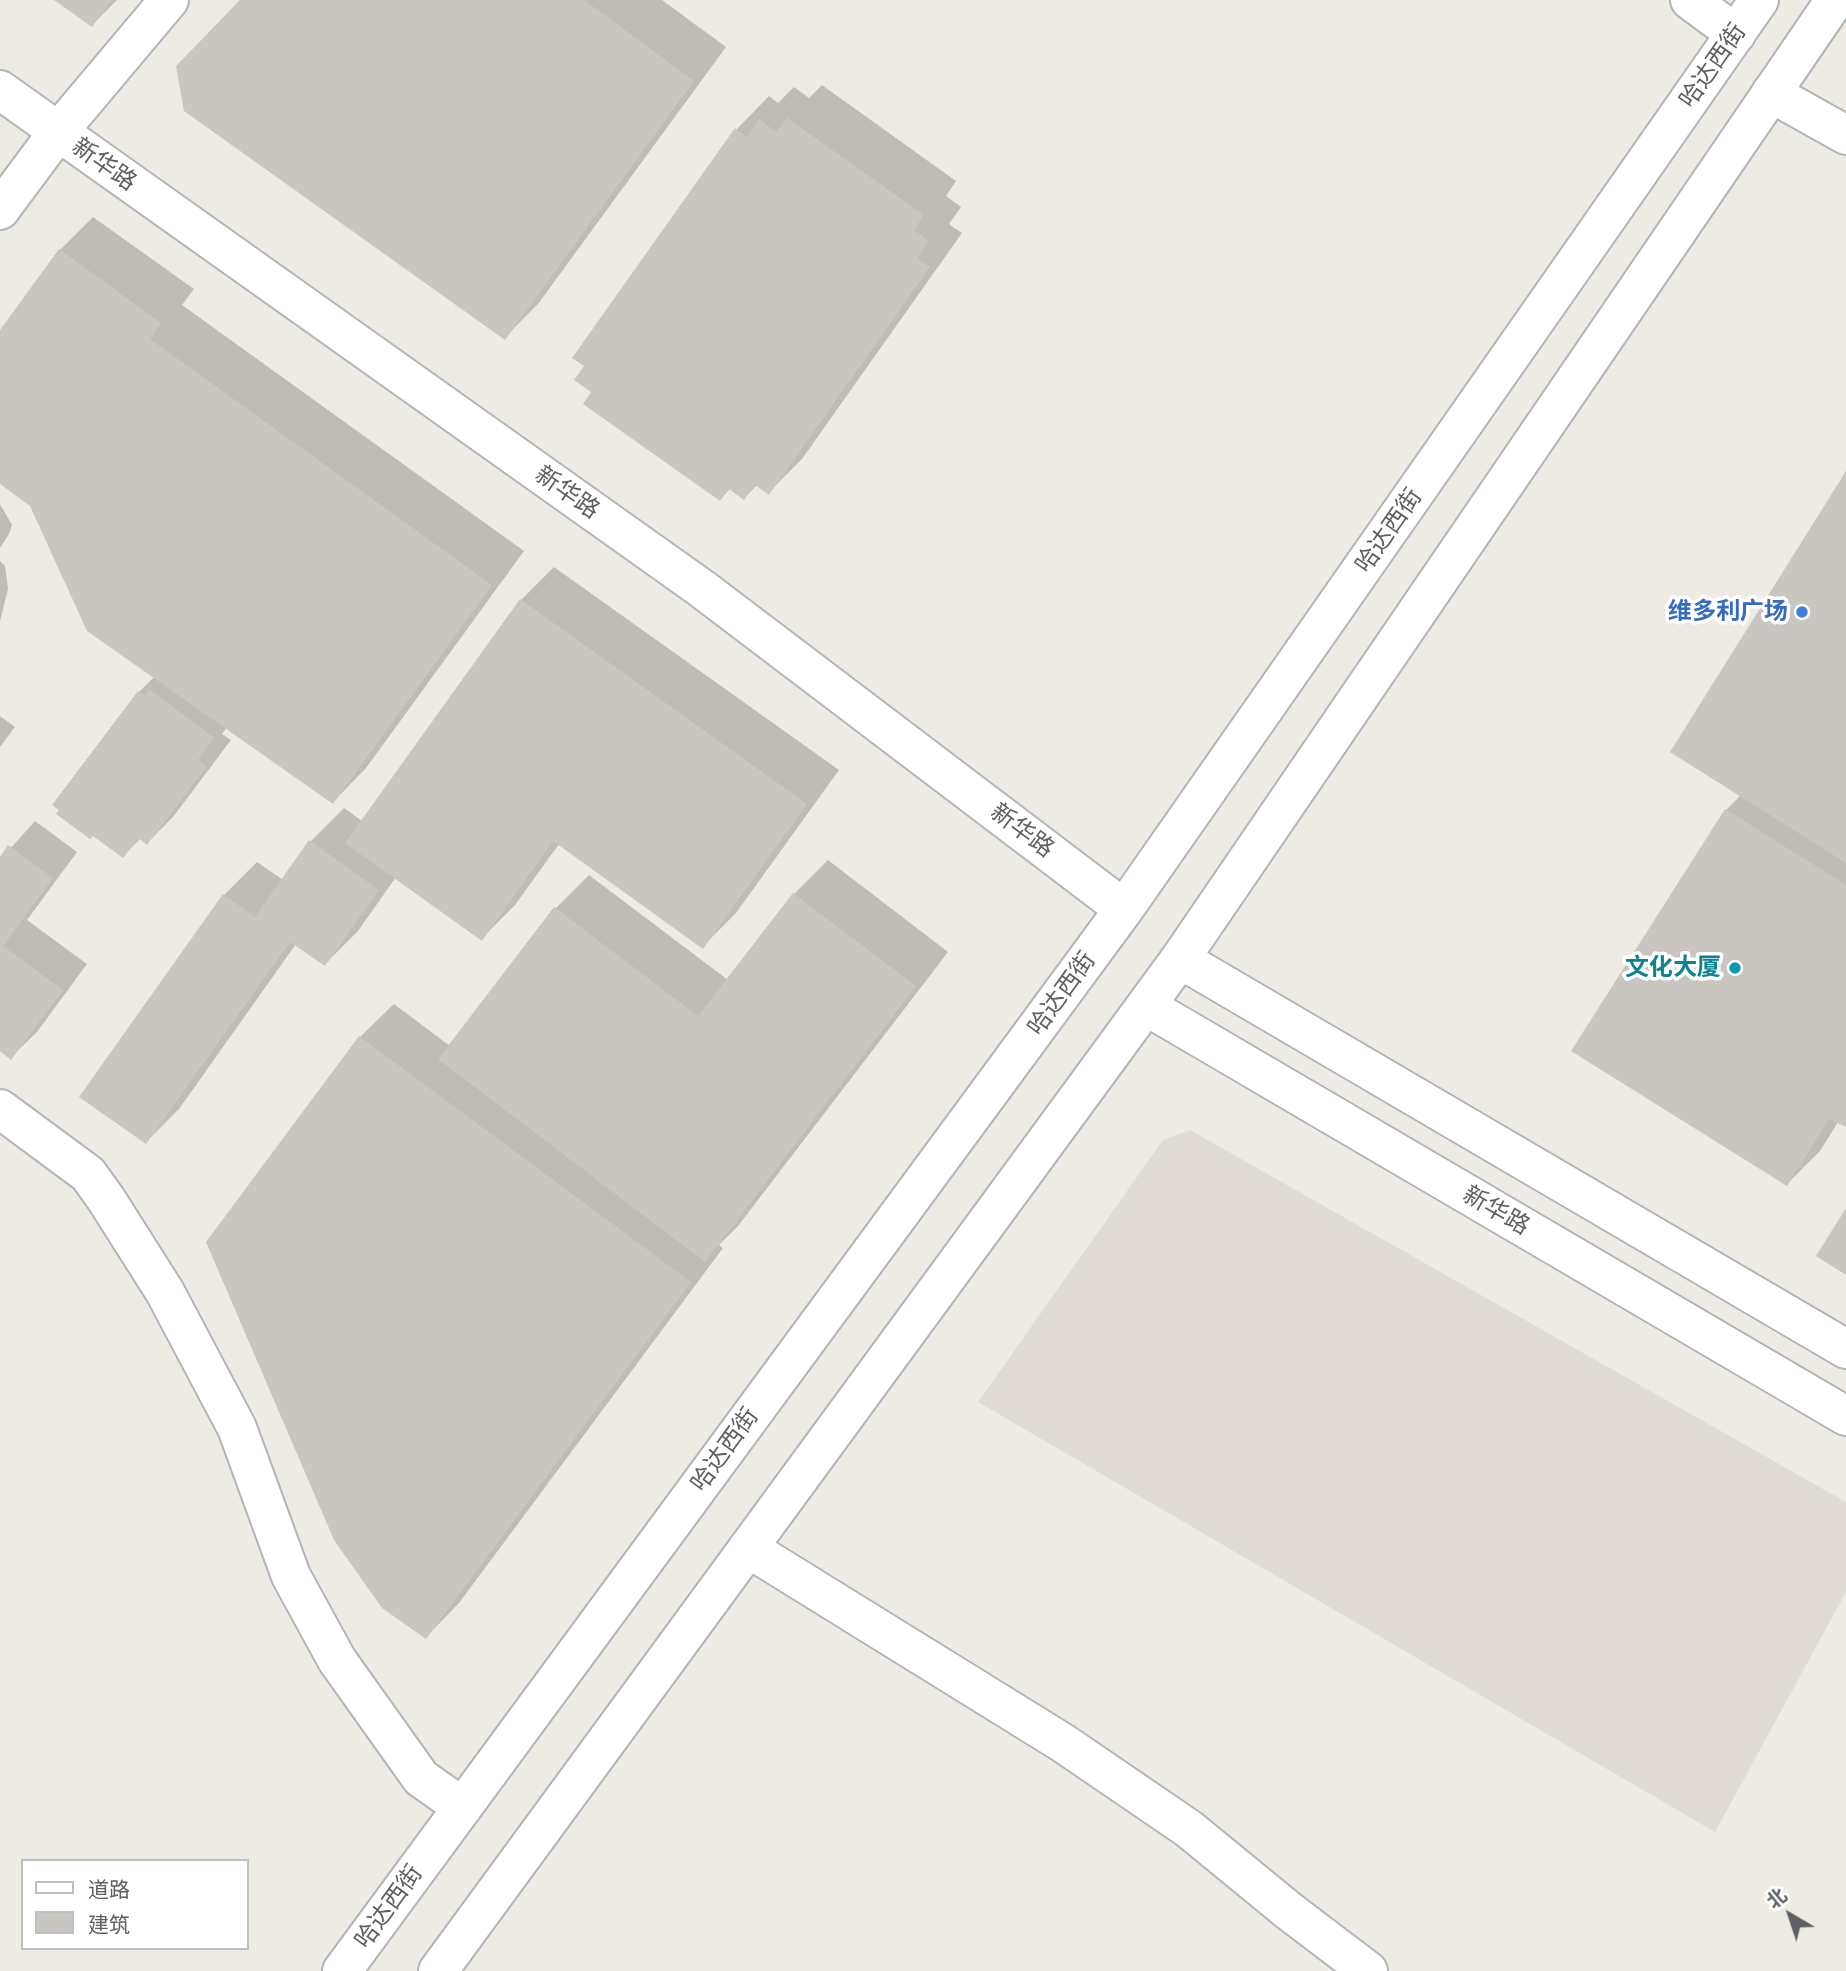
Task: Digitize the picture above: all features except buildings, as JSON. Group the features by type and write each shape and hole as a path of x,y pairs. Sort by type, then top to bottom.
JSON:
{"street":[{"path":"0,210 58,132 169,0"},
{"path":"1690,0 1736,34"},
{"name":"哈达西街","path":"342,1971 1124,909 1759,0"},
{"path":"438,1971 1180,959 1835,0"},
{"name":"新华路","path":"0,90 701,588 1124,909"},
{"path":"1771,93 1846,135"},
{"path":"1180,959 1846,1349"},
{"name":"新华路","path":"1146,1006 1846,1416"},
{"path":"0,1109 88,1174 106,1199 165,1292 237,1428 291,1576 337,1660 421,1779 462,1807"},
{"path":"748,1548 1086,1758 1189,1829 1368,1971"}],"shaded area":[{"path":"1190,1130 1846,1502 1846,1592 1715,1832 978,1402 1163,1140"}],"place":[{"name":"维多利广场","path":"1802,612"},
{"name":"文化大厦","path":"1735,968"}]}
